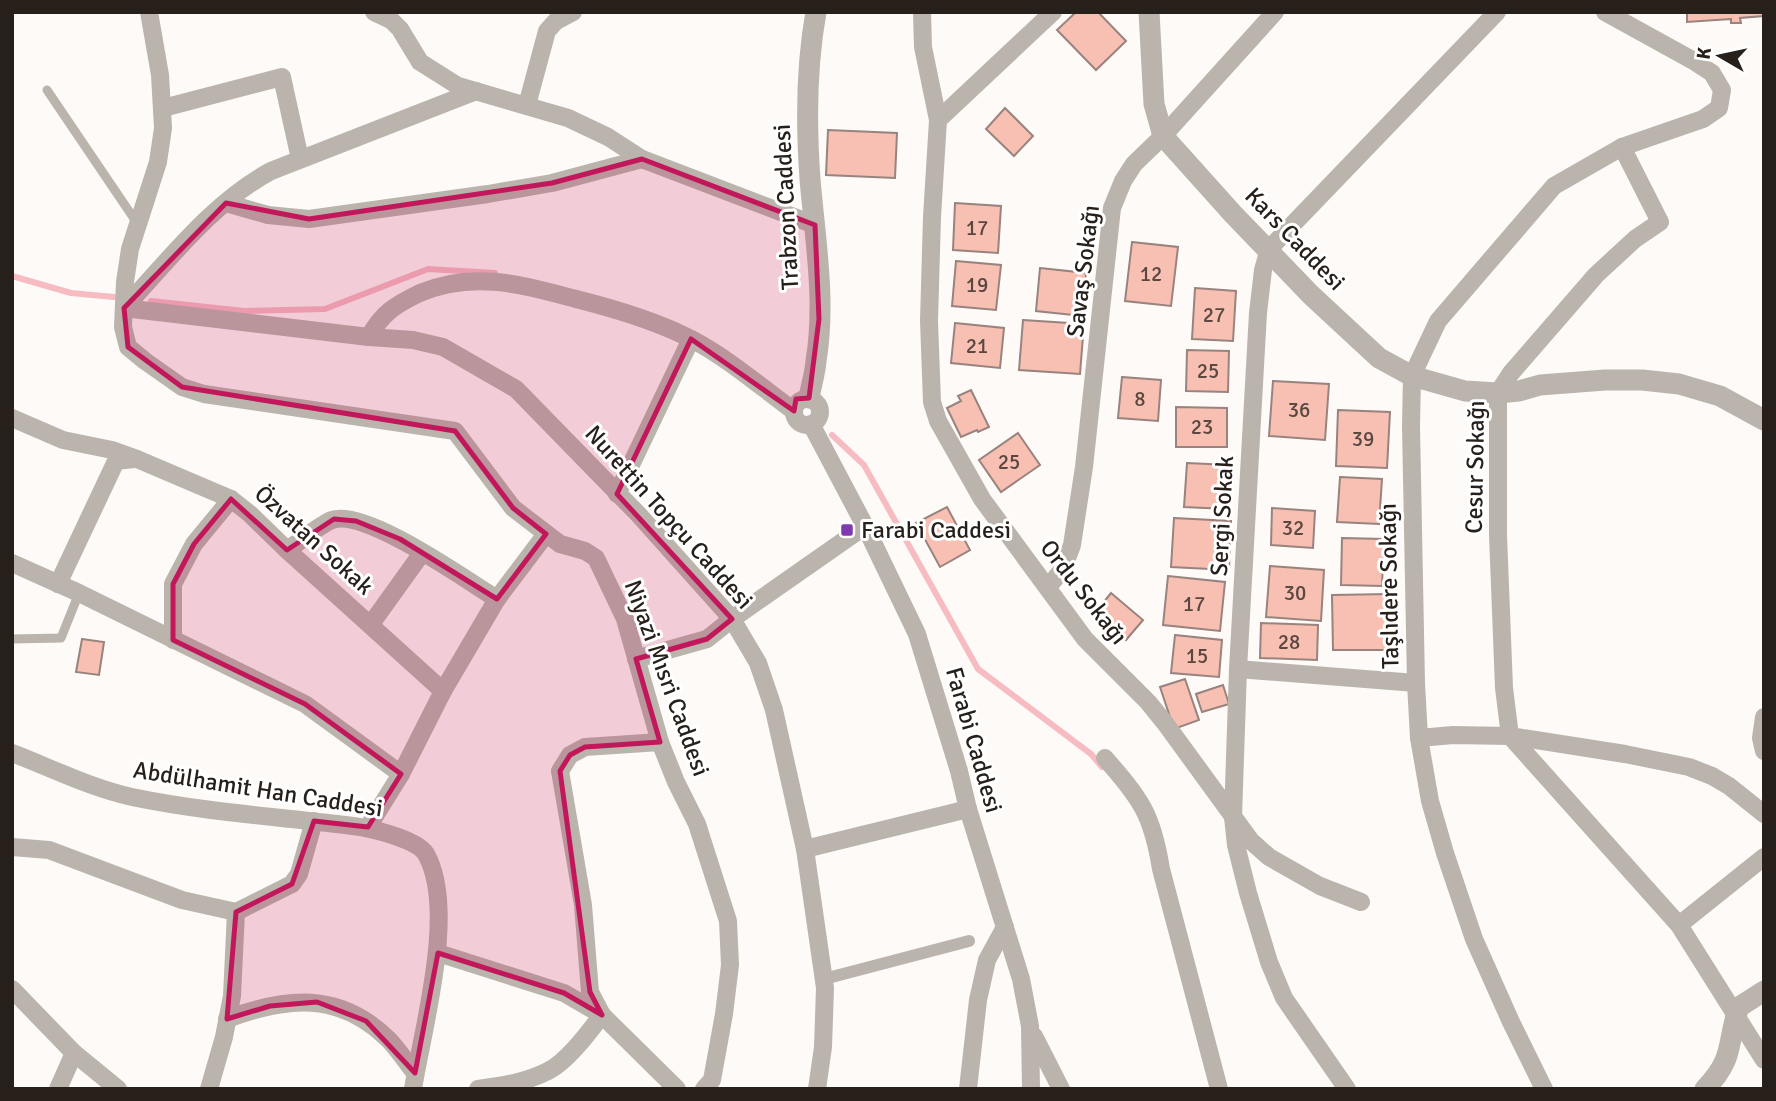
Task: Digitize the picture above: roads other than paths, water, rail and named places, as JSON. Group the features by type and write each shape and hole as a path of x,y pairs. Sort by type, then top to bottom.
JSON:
{"street":[{"name":"Niyazi Mısri Caddesi","path":"149,12 163,108 163,128 158,162 137,223 125,282 123,327 128,347 182,387 204,394 455,430 513,508 560,544 585,551 596,558 625,619 660,742 697,824 728,921 730,965 724,1014 712,1080 704,1089"},
{"path":"373,12 391,16 420,62 440,77 476,92 527,105 592,129 642,159 815,225"},
{"path":"527,105 547,31 555,22 573,12"},
{"name":"Trabzon Caddesi","path":"801,405 817,360 819,319 818,247 810,179 807,92 816,12"},
{"name":"Ordu Sokağı","path":"922,12 923,47 938,120 929,321 932,402 938,421 982,499 1085,639 1148,702 1251,841 1269,857 1320,886 1361,902"},
{"path":"938,120 1053,12"},
{"name":"Kars Caddesi","path":"1149,12 1154,104 1163,136 1233,214 1333,317 1379,358 1412,376 1465,391 1498,393 1574,381 1642,380 1701,389 1742,406 1764,419"},
{"name":"Savaş Sokağı","path":"1048,587 1063,569 1072,545 1087,441 1112,208 1123,181 1134,164 1163,136 1275,12"},
{"path":"1269,249 1497,12"},
{"name":"Taşlıdere Sokağı","path":"1544,1089 1511,1022 1465,915 1430,801 1419,738 1416,683 1412,376 1438,321 1554,186 1622,147 1703,119 1719,108 1722,90 1712,73 1605,12"},
{"path":"163,108 282,77 300,159"},
{"path":"124,307 248,183 300,159 476,92"},
{"name":"Cesur Sokağı","path":"1510,736 1504,688 1498,535 1498,393 1511,373 1595,275 1635,239 1660,222 1622,147"},
{"path":"226,204 268,215 309,219 552,183 642,159"},
{"name":"Sergi Sokak","path":"1269,249 1263,270 1258,313 1238,669 1233,817 1236,845 1248,893 1269,962 1284,998 1347,1089"},
{"path":"369,337 379,320 398,303 453,282 507,282 597,304 691,339 801,405"},
{"name":"Nurettin Topçu Caddesi","path":"124,307 413,340 443,347 516,389 732,619 758,663 775,710 805,849 824,979 823,1047 817,1089"},
{"path":"617,494 691,339"},
{"name":"Kars Caddesi","path":"1519,391 1541,394 1638,391 1682,396 1732,412 1764,432"},
{"name":"Farabi Caddesi","path":"801,405 816,402 820,410 818,419 811,424 865,526 917,634 1021,979 1030,1026 1031,1089"},
{"name":"Özvatan Sokak","path":"12,418 63,440 112,450 137,459 231,499 443,691"},
{"path":"58,584 116,461 137,459"},
{"path":"173,640 173,584 194,544 231,499"},
{"path":"287,550 334,519 356,521 400,539 497,598"},
{"path":"636,659 707,639 865,526"},
{"path":"368,827 401,774 443,691 497,598 546,534"},
{"path":"371,624 422,553"},
{"path":"12,563 305,704 401,774"},
{"path":"1238,669 1416,683"},
{"path":"1764,717 1761,738 1764,751"},
{"path":"1419,738 1453,735 1510,736 1689,767 1729,786 1764,814"},
{"path":"1510,736 1679,925 1735,1018 1764,1060"},
{"path":"602,1015 590,992 583,905 560,771 570,755 585,747 660,742"},
{"name":"Abdülhamit Han Caddesi","path":"12,753 130,796 190,806 368,827 397,837 424,851 432,867 439,893 438,953 414,1081"},
{"path":"1105,758 1134,792 1156,834 1161,869 1219,1089"},
{"path":"805,849 968,809"},
{"path":"12,847 49,850 182,900 236,912 292,884 299,874 314,821"},
{"path":"1679,925 1764,857"},
{"path":"209,1089 232,996 236,912"},
{"path":"968,1089 978,1000 988,960 1005,927"},
{"path":"824,979 969,941"},
{"path":"438,953 564,993 602,1015 677,1089"},
{"path":"12,989 108,1086"},
{"path":"1705,1089 1727,1060 1739,1007 1764,991"},
{"path":"227,1019 270,1006 317,1002 342,1010 366,1021 388,1040 414,1081"},
{"path":"478,1089 505,1086 550,1071 583,1040 602,1015"},
{"path":"1030,1026 1038,1048 1061,1089"},
{"path":"58,1089 74,1053"}],"lane":[{"path":"47,90 137,223"},
{"path":"12,639 61,638 79,593"}],"waterway":[{"path":"151,301 244,311 325,309 428,269 495,273"},
{"path":"12,276 71,293 114,297"},
{"path":"832,435 864,465 978,669 1091,754 1102,767"}],"place":[{"name":"Farabi̇ Caddesi̇","path":"847,530"}]}
